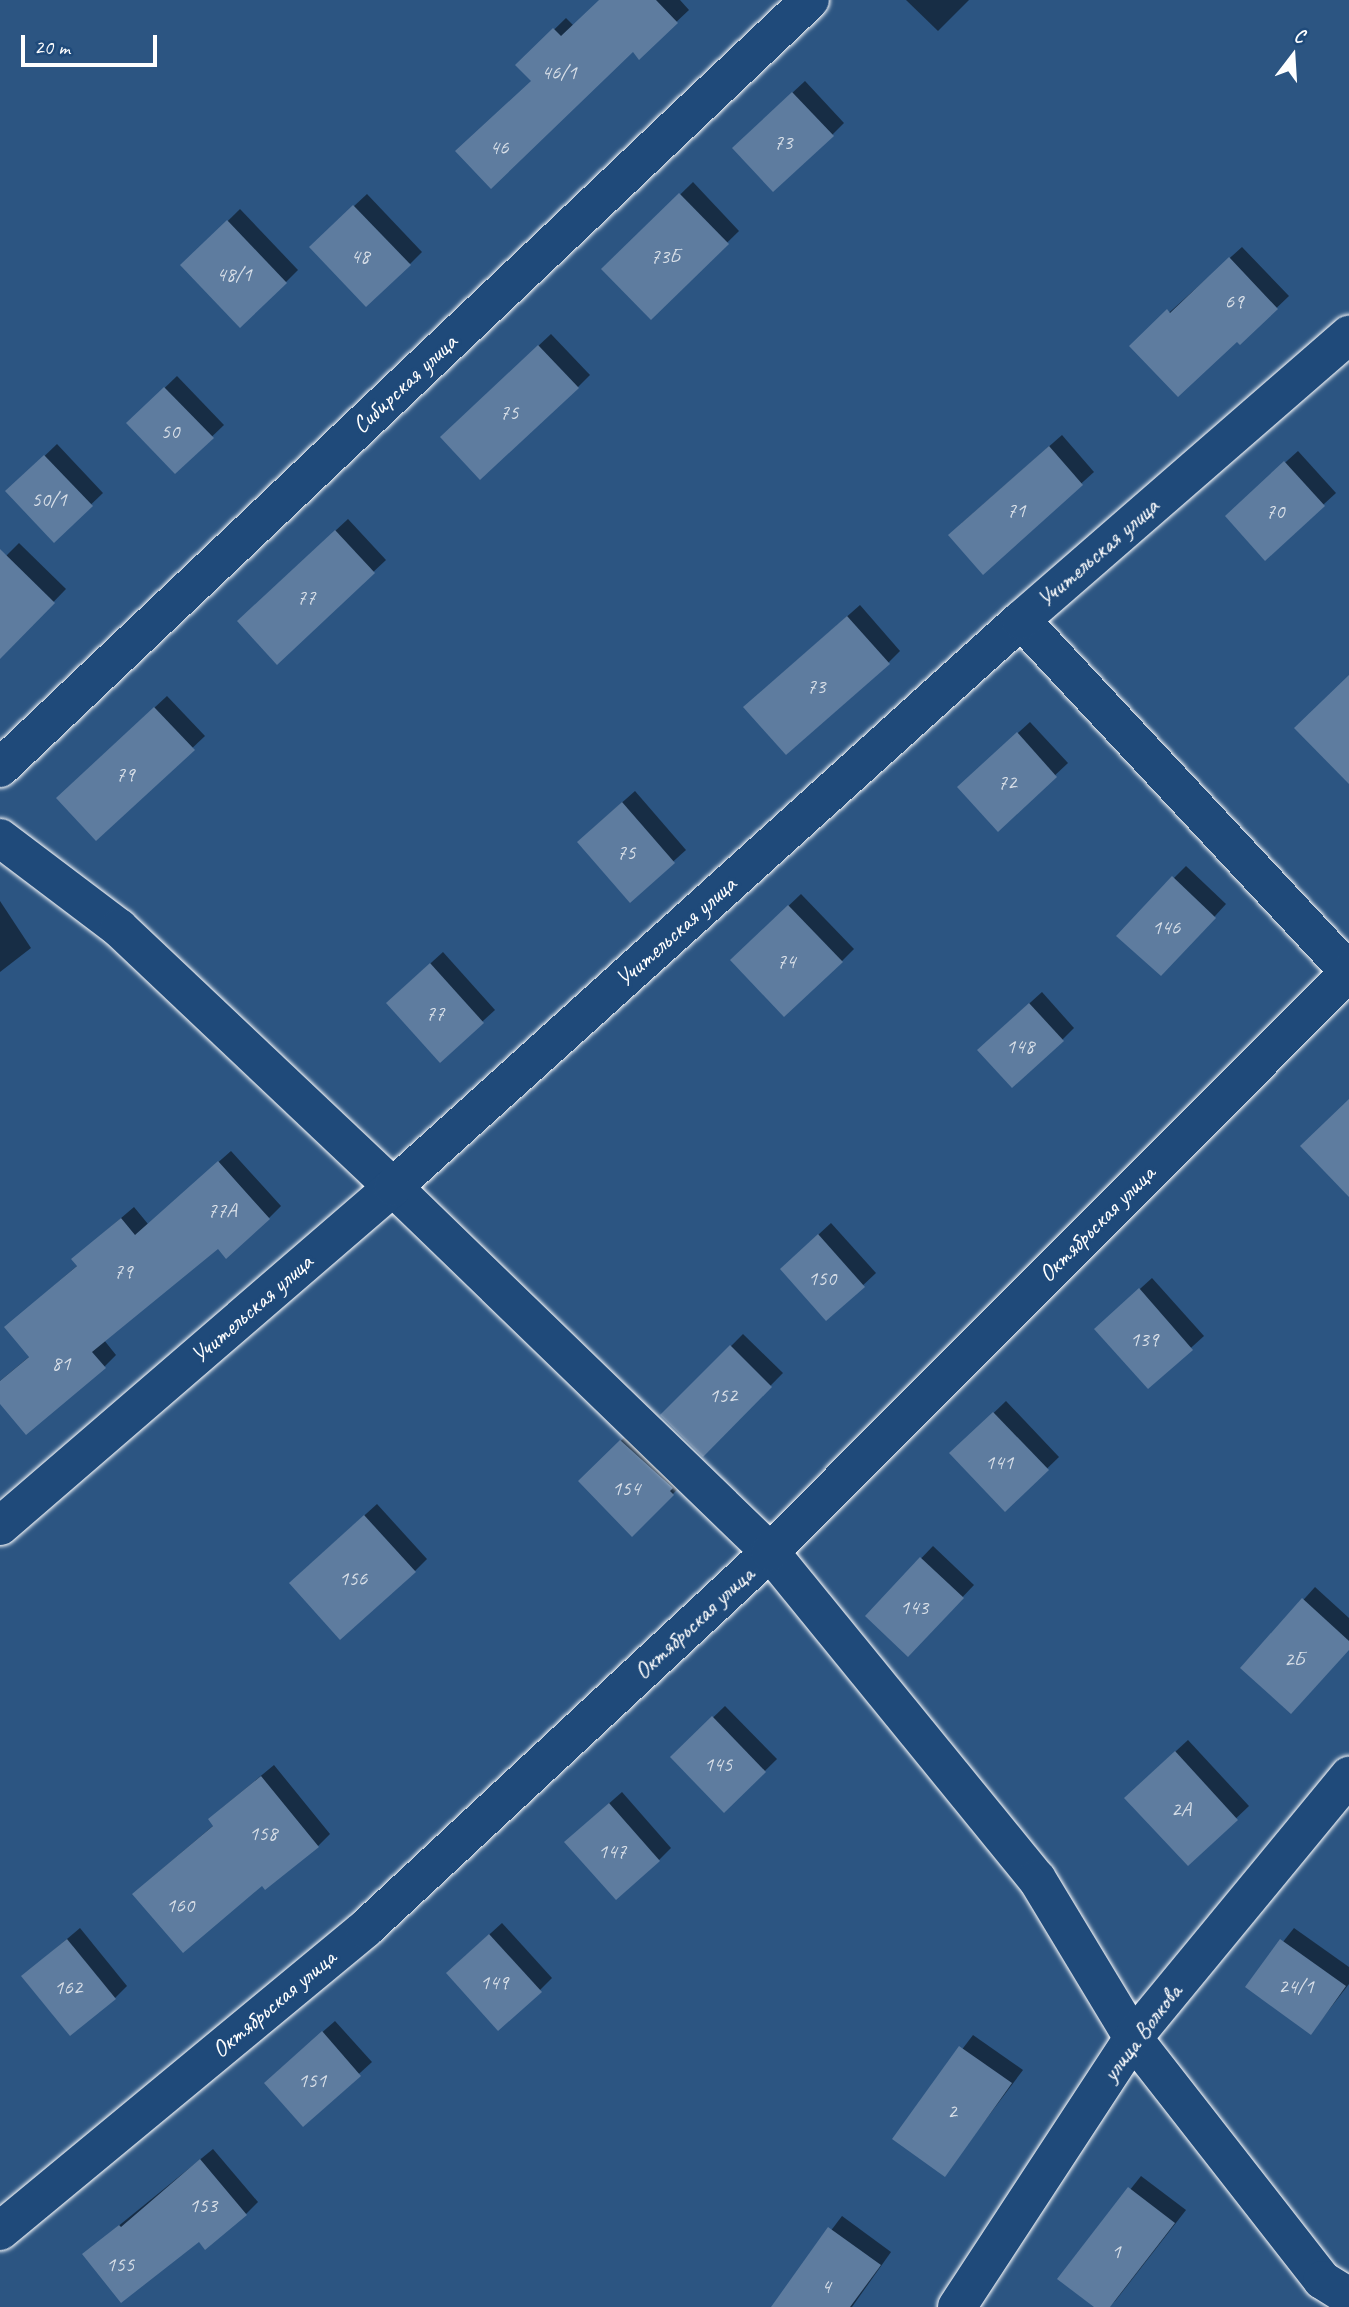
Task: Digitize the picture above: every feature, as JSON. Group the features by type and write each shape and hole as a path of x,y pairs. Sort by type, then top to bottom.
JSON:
{"street":[{"name":"Сибирская улица","path":"0,768 810,0"},
{"name":"Учительская улица","path":"0,1526 393,1187 1021,620 1349,335"},
{"path":"1021,620 1349,972"},
{"path":"0,838 119,928 393,1187 770,1552 1037,1879 1133,2038 1322,2280 1349,2297"},
{"name":"Октябрьская улица","path":"0,2231 365,1929 770,1552 1349,972"},
{"name":"улица Волкова","path":"957,2307 1133,2038 1349,1776"}],"building":[{"path":"599,0 656,0 678,23 639,60 633,52 491,189 455,151 531,81 515,65 553,28 561,36"},
{"path":"792,92 834,136 773,192 732,148"},
{"path":"679,193 729,244 651,320 601,269"},
{"path":"353,205 411,265 366,307 309,247"},
{"path":"227,220 287,283 240,328 180,265"},
{"path":"1229,257 1278,309 1240,345 1237,342 1178,397 1129,346 1167,309 1170,313"},
{"path":"538,345 579,388 480,480 440,437"},
{"path":"164,387 214,438 175,474 126,423"},
{"path":"1049,446 1083,485 983,575 948,535"},
{"path":"44,455 93,506 54,543 5,491"},
{"path":"1284,461 1325,506 1265,561 1225,516"},
{"path":"335,530 375,573 277,665 237,621"},
{"path":"0,549 55,603 0,659"},
{"path":"847,616 890,664 786,755 743,707"},
{"path":"1349,675 1349,784 1294,728"},
{"path":"154,707 195,750 96,841 56,798"},
{"path":"1017,732 1057,777 998,832 957,787"},
{"path":"622,802 675,863 630,903 577,842"},
{"path":"1172,876 1216,918 1161,976 1116,936"},
{"path":"788,905 843,962 784,1017 730,960"},
{"path":"430,963 484,1023 440,1063 386,1003"},
{"path":"1029,1003 1064,1041 1012,1088 977,1050"},
{"path":"1349,1099 1349,1197 1300,1146"},
{"path":"218,1161 270,1219 226,1259 218,1249 92,1352 106,1368 26,1435 0,1404 0,1381 29,1357 4,1327 77,1266 71,1259 121,1218 135,1235"},
{"path":"818,1234 865,1287 826,1321 780,1269"},
{"path":"1139,1288 1193,1350 1148,1389 1094,1329"},
{"path":"730,1345 772,1387 703,1457 660,1415"},
{"path":"993,1412 1049,1470 1005,1512 949,1453"},
{"path":"620,1440 673,1488 670,1491 674,1495 632,1537 578,1481"},
{"path":"364,1515 416,1572 340,1640 289,1583"},
{"path":"920,1557 964,1598 908,1657 865,1616"},
{"path":"1302,1598 1349,1641 1349,1650 1291,1714 1240,1668"},
{"path":"712,1716 766,1772 724,1813 670,1757"},
{"path":"1175,1751 1238,1820 1188,1866 1124,1798"},
{"path":"261,1776 319,1847 265,1890 262,1886 183,1953 132,1894 213,1826 208,1819"},
{"path":"609,1803 660,1861 616,1900 564,1842"},
{"path":"489,1934 542,1992 498,2031 446,1973"},
{"path":"67,1939 116,1999 70,2036 21,1976"},
{"path":"1280,1939 1346,1986 1311,2035 1245,1987"},
{"path":"322,2031 361,2076 303,2127 264,2083"},
{"path":"959,2046 1012,2083 945,2177 892,2139"},
{"path":"200,2159 247,2215 205,2250 199,2242 121,2303 82,2254 119,2225 121,2227"},
{"path":"1128,2187 1175,2223 1110,2307 1094,2307 1057,2279"},
{"path":"828,2227 881,2265 850,2307 771,2307"}]}
